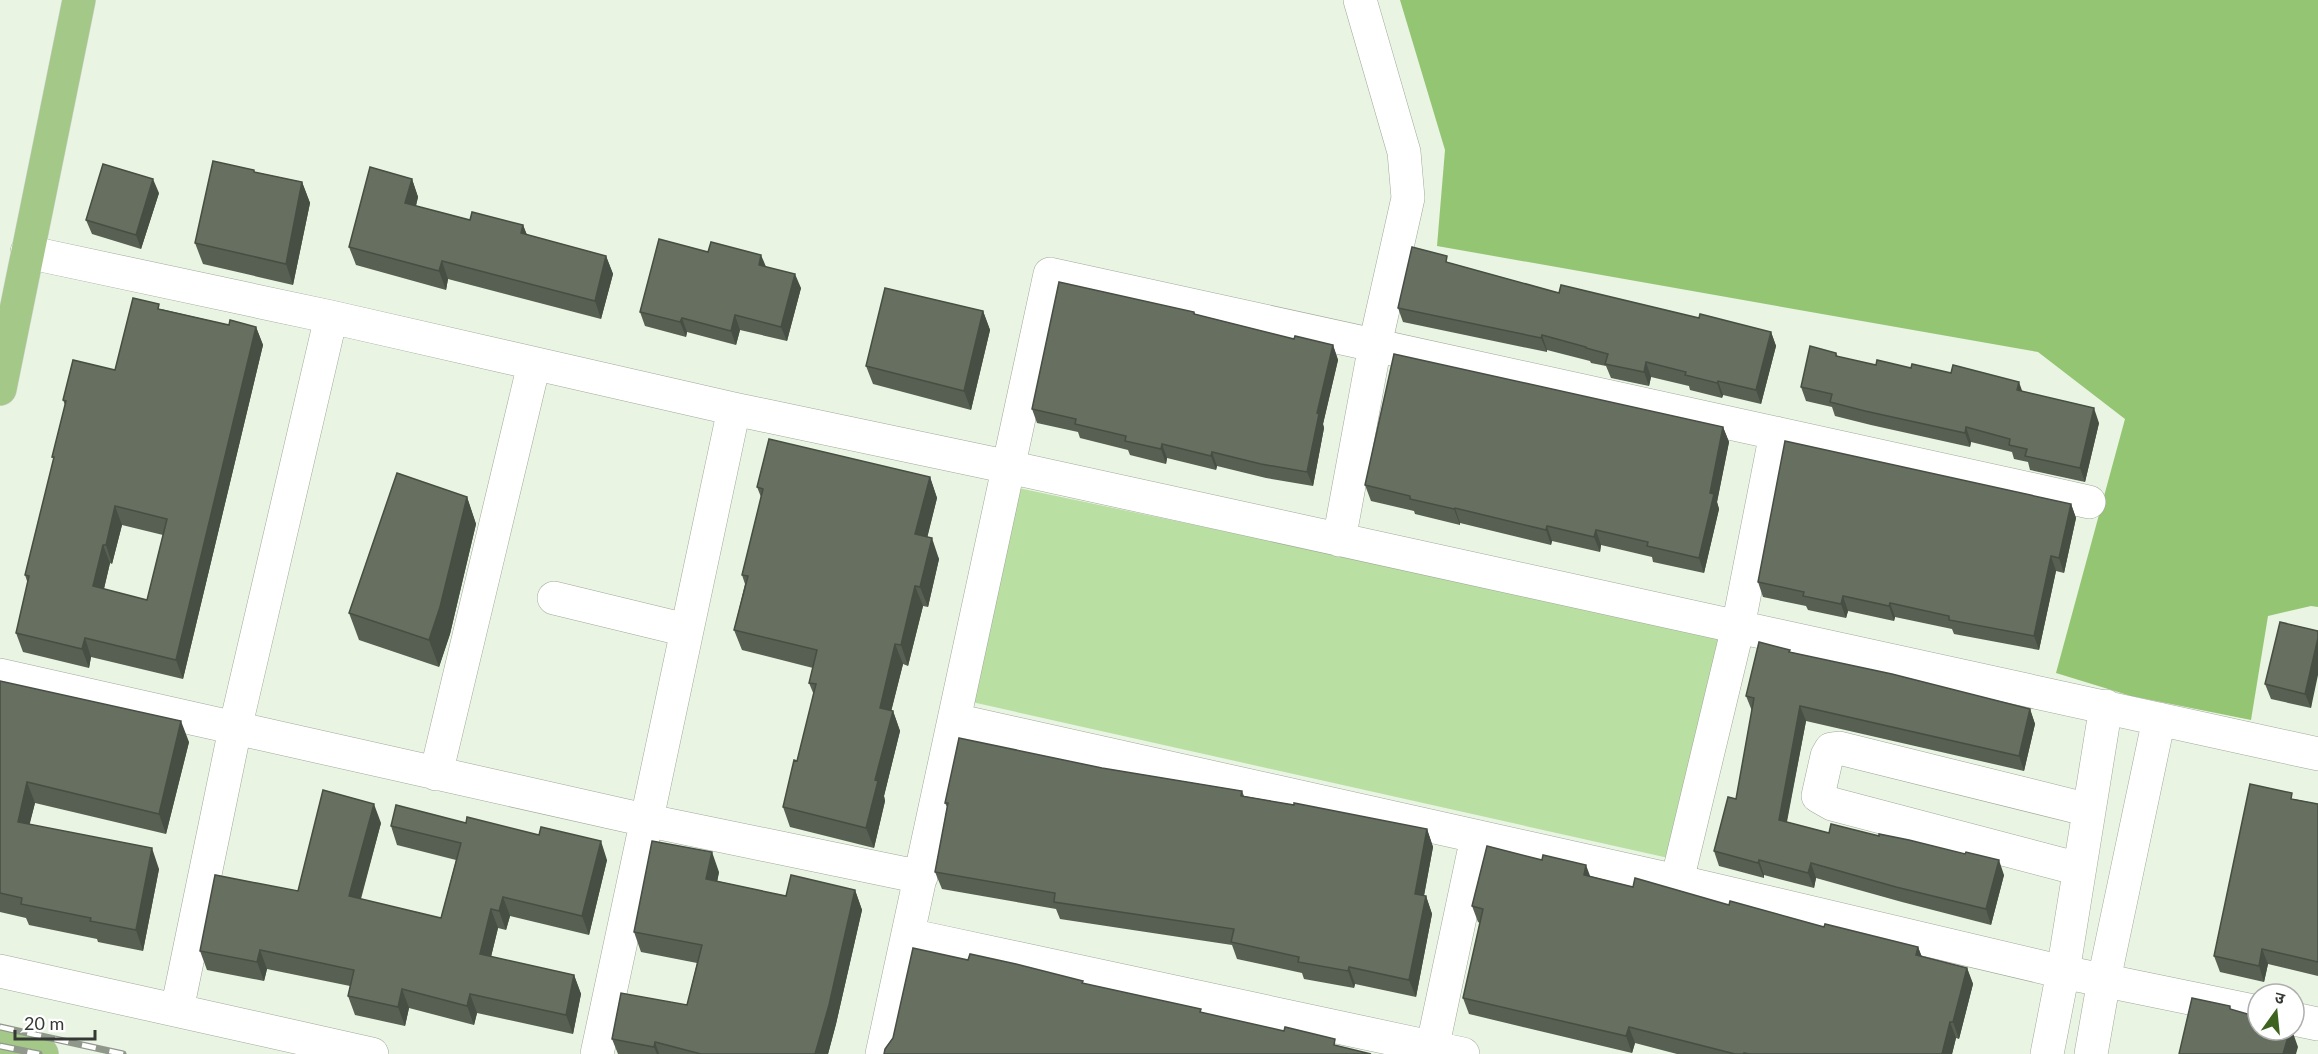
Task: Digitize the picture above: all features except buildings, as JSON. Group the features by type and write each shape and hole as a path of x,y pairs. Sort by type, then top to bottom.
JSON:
{"main road":[{"path":"0,389 79,0"},
{"path":"0,1045 42,1054"}],"street":[{"path":"1339,540 1375,345 1408,198 1404,152 1359,0"},
{"path":"27,252 331,317 734,409 1009,467 2318,754"},
{"path":"882,1054 1050,274 2089,502"},
{"path":"177,1010 235,729 331,317"},
{"path":"436,774 534,364"},
{"path":"597,1054 734,409"},
{"path":"1677,881 1738,627 1776,433"},
{"path":"554,598 686,630"},
{"path":"0,675 645,820 921,877"},
{"path":"2047,1054 2063,972 2106,706"},
{"path":"2091,1054 2104,980 2159,719"},
{"path":"955,720 1677,881 2063,972 2246,1010"},
{"path":"2079,869 1832,804 1818,796 1827,756 1831,748 1839,748 2089,810"},
{"path":"909,935 1442,1052 1477,837"},
{"path":"0,971 372,1054"}],"green space":[{"path":"1400,0 2318,0 2318,607 2311,606 2268,616 2251,720 2131,696 2056,673 2125,419 2038,352 1437,246 1445,150"},
{"path":"999,484 1725,636 1673,859 954,698"}],"railway":[{"path":"0,1027 123,1054"},
{"path":"0,1046 39,1054"}]}
